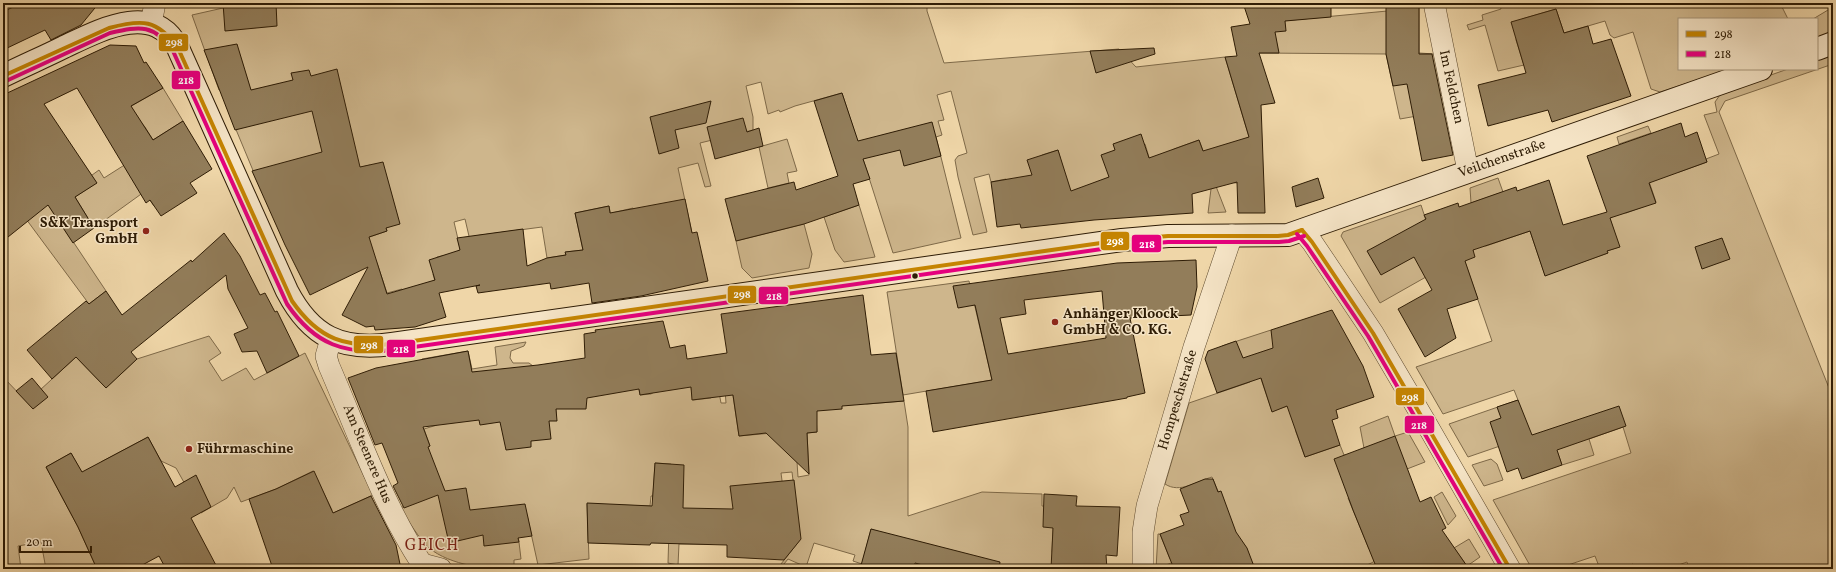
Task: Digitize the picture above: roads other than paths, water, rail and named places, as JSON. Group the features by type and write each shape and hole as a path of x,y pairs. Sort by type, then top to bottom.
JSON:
{"street":[{"path":"3,76 110,27 130,23 151,24 155,3"},
{"name":"Im Feldchen","path":"1434,3 1468,171"},
{"name":"Veilchenstraße","path":"151,24 166,30 176,43 292,301 305,320 319,332 331,339 353,345 378,346 1122,240 1168,236 1288,235 1758,70"},
{"path":"1818,49 1833,43"},
{"path":"1302,230 1312,242 1373,333 1510,569"},
{"name":"Hompeschstraße","path":"1143,569 1143,525 1150,495 1194,347 1232,236"},
{"name":"Am Steenere Hus","path":"331,339 326,356 329,366 384,494 403,533 427,567"}],"place":[{"name":"S&K Transport GmbH","path":"146,231"},
{"name":"Anhänger Kloock GmbH & CO. KG.","path":"1055,322"},
{"name":"Führmaschine","path":"189,449"}],"district":[{"name":"GEICH","path":"432,546"}]}
